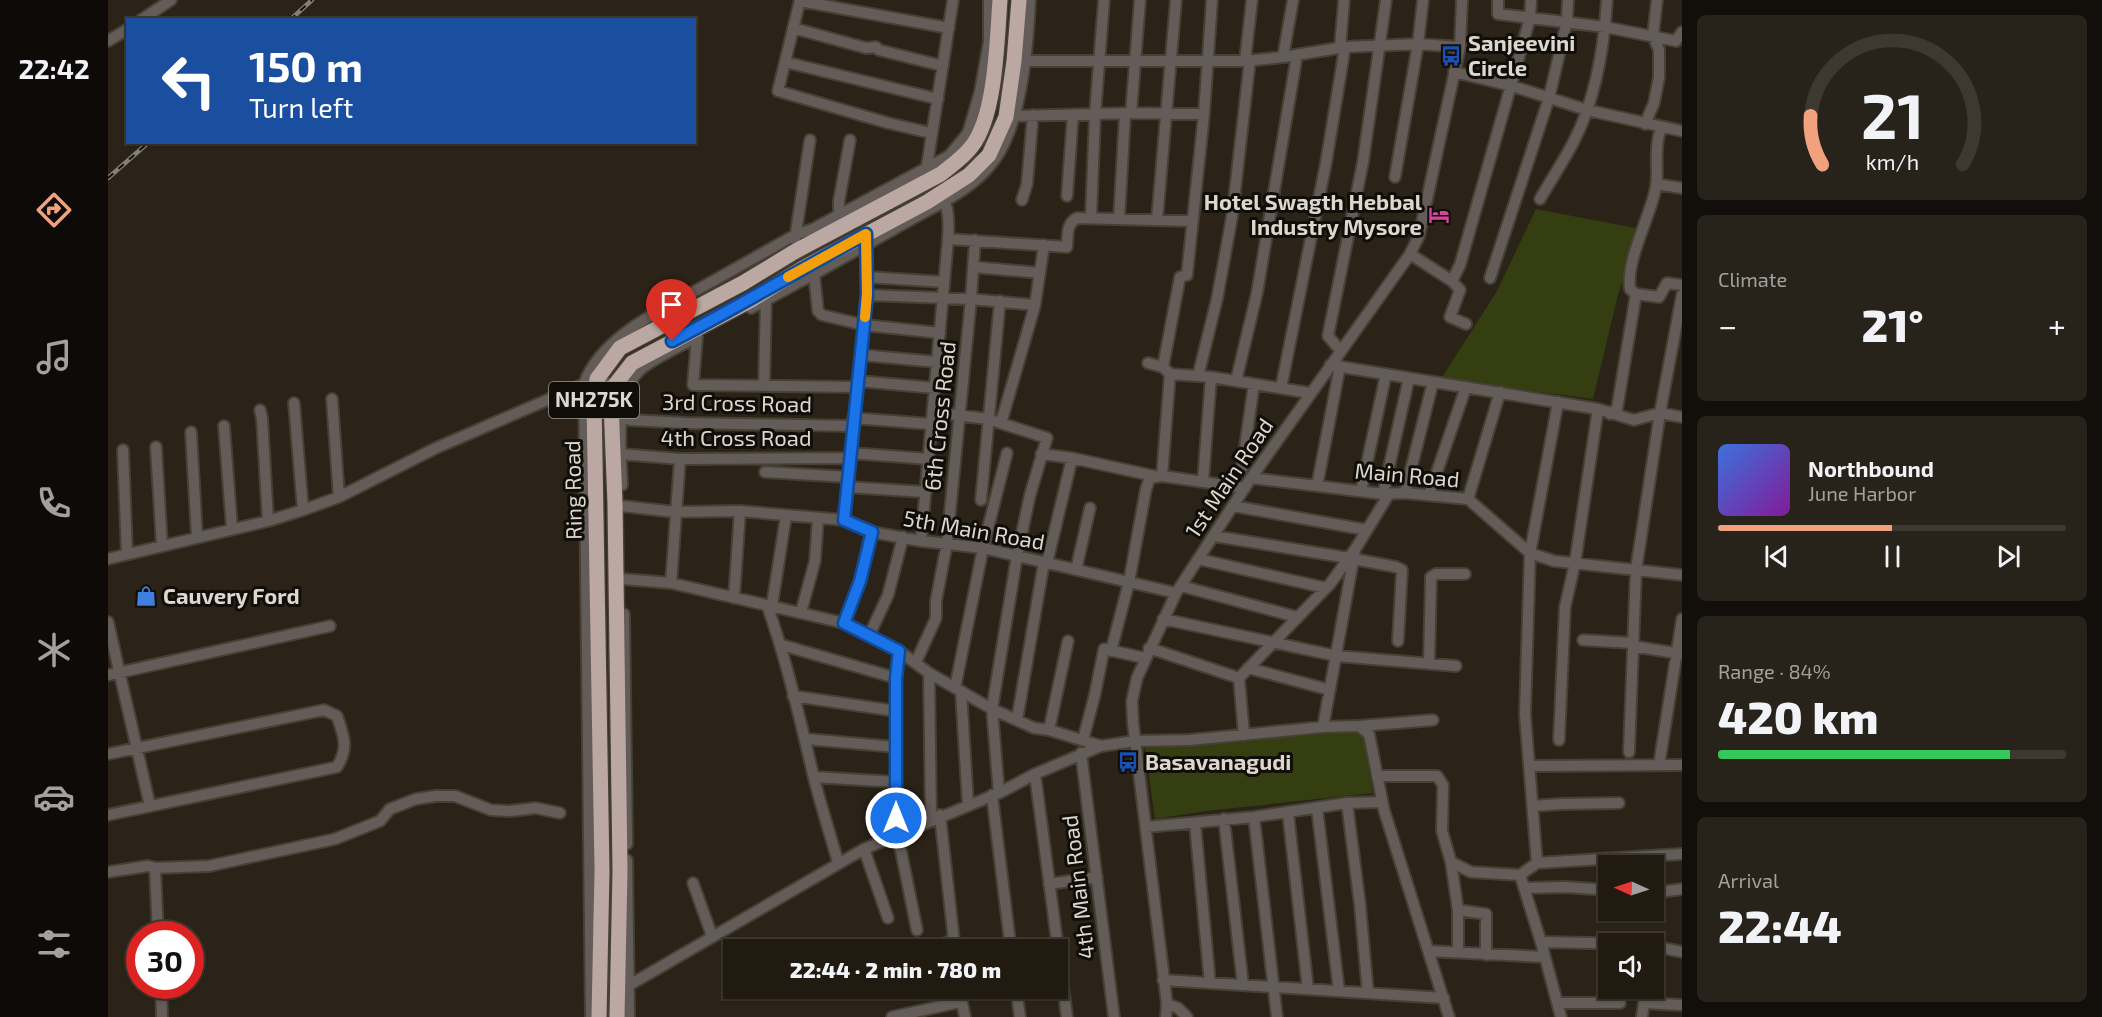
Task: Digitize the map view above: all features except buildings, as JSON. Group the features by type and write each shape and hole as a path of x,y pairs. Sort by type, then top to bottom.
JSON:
{"highway":[{"name":"NH275K","path":"591,381 620,348 743,283 794,252 897,196 926,175 941,174 974,145 988,112 996,59 1000,0"},
{"name":"NH275K","path":"614,386 632,363 753,299 803,268 866,240 903,214 943,196 969,175 989,155 1006,117 1019,0"},
{"path":"897,196 903,214"},
{"name":"Ring Road","path":"591,381 594,402 602,871 592,1014"},
{"name":"Ring Road","path":"614,386 611,403 615,503 620,871 617,1017"}],"street":[{"path":"144,18 171,0"},
{"path":"926,175 953,0"},
{"path":"591,381 588,373 598,358 633,327 795,235 813,229 926,175 949,156 968,133 980,92 989,42 989,0"},
{"path":"629,1017 627,752 620,417 628,387 640,369 814,274 866,240 985,172 997,157 1007,136 1022,83 1030,0"},
{"path":"1090,217 1104,0"},
{"path":"1119,219 1140,0"},
{"path":"1157,220 1176,0"},
{"path":"1158,476 1167,371 1180,277 1187,275 1204,114 1212,0"},
{"path":"1198,376 1217,299 1232,217 1252,0"},
{"path":"1284,57 1293,0"},
{"path":"1281,388 1326,163 1343,47 1344,0"},
{"path":"1340,350 1328,336 1363,162 1386,0"},
{"path":"1395,177 1418,45 1423,0"},
{"name":"1st Main Road","path":"1166,1017 1167,1004 1135,741 1132,701 1137,678 1178,590 1310,393 1335,365 1340,350 1410,254 1419,236 1460,47 1462,0"},
{"path":"1498,0 1498,14 1567,21 1676,41 1682,32"},
{"path":"1452,280 1460,265 1512,87 1530,18 1530,0"},
{"path":"1490,278 1549,98 1567,21 1568,0"},
{"path":"1540,199 1574,142 1587,110 1600,64 1607,0"},
{"path":"1645,124 1654,103 1659,77 1659,50 1653,36 1657,0"},
{"path":"931,133 778,91 800,1 949,28"},
{"path":"793,28 866,48 876,47 879,50 944,66"},
{"path":"108,41 126,30"},
{"path":"1024,61 1248,60 1284,57 1343,47 1380,45 1460,47"},
{"path":"1236,381 1257,293 1297,55"},
{"path":"785,62 938,99"},
{"path":"1454,72 1587,110 1682,131"},
{"path":"1067,196 1073,114"},
{"path":"1013,116 1204,114"},
{"path":"1022,200 1027,184 1033,115"},
{"path":"1661,127 1657,150 1656,184 1647,220 1633,259 1629,279 1630,289 1636,294 1659,297 1667,283 1682,285"},
{"path":"794,252 810,140"},
{"path":"839,215 839,201 850,140"},
{"path":"1656,184 1682,188"},
{"path":"921,541 948,238 943,196"},
{"path":"948,238 1067,247 1071,222 1077,218 1192,221"},
{"path":"844,520 867,294 866,240"},
{"name":"6th Cross Road","path":"916,662 936,618 936,601 947,543 961,415 975,240"},
{"path":"1001,423 1035,305 1044,245"},
{"path":"1410,254 1452,280 1460,290 1450,317 1466,324"},
{"path":"974,267 1040,273"},
{"path":"814,274 818,311 826,317 864,325 940,333"},
{"path":"867,277 944,282"},
{"path":"867,294 971,299 1035,305"},
{"path":"1610,414 1617,410 1636,294"},
{"path":"1629,752 1636,570 1660,413 1682,295"},
{"path":"764,386 766,300"},
{"path":"981,500 1000,301"},
{"path":"697,337 693,386 858,384 935,388"},
{"path":"861,355 937,362"},
{"path":"1148,363 1167,371 1310,393"},
{"path":"1317,486 1335,365 1598,409 1634,420 1660,413 1682,417"},
{"path":"1361,491 1386,374"},
{"path":"1203,482 1211,378"},
{"path":"1244,735 1239,678 1326,588 1353,555 1386,494 1408,378"},
{"path":"108,559 268,521 303,510 339,497 436,448 591,381 614,386"},
{"path":"1406,493 1433,382"},
{"path":"1242,468 1254,384"},
{"path":"1429,495 1466,387"},
{"path":"1468,499 1500,392"},
{"path":"332,399 339,497"},
{"path":"1537,862 1525,714 1530,553 1558,402"},
{"path":"294,403 303,510"},
{"path":"1559,740 1565,608 1575,563 1598,409"},
{"path":"260,410 268,521"},
{"path":"933,412 988,420 1047,438 1041,454 1017,556 992,709 995,794 1010,939"},
{"name":"3rd Cross Road","path":"620,417 630,420 686,423 930,424"},
{"path":"224,426 232,530"},
{"path":"191,432 197,537"},
{"path":"156,447 162,546"},
{"path":"123,450 127,554"},
{"path":"968,804 958,690 983,548 1007,453"},
{"name":"4th Cross Road","path":"621,454 680,459 851,455 929,459"},
{"path":"1041,454 1158,476 1245,488"},
{"path":"1017,720 1046,563 1072,458"},
{"path":"672,583 680,459"},
{"path":"765,472 926,492"},
{"path":"1111,651 1129,582 1146,489 1150,478 1158,476"},
{"name":"Main Road","path":"1251,478 1386,494 1406,493 1468,499 1530,553 1554,561 1682,575"},
{"name":"5th Main Road","path":"622,506 675,512 740,511 844,520 872,532 921,541 983,548 1129,582 1178,590 1297,616"},
{"path":"1233,506 1367,530"},
{"path":"1076,570 1090,508"},
{"path":"734,598 740,511"},
{"path":"786,516 769,605 782,645 793,696 838,862"},
{"path":"801,612 815,561 818,518"},
{"path":"844,623 860,581 872,532"},
{"path":"1214,536 1353,555 1402,570 1398,641"},
{"path":"869,636 888,595 903,537"},
{"path":"1323,727 1353,555"},
{"path":"1198,559 1326,588"},
{"path":"1429,664 1431,577 1436,574 1465,574"},
{"path":"622,579 672,583 844,623 899,651 930,674 992,709 1034,728 1049,729 1101,746"},
{"path":"1163,619 1337,656 1456,666"},
{"path":"1659,765 1679,653 1682,619"},
{"path":"108,622 150,806"},
{"path":"108,675 330,626"},
{"path":"1583,640 1633,644 1679,653"},
{"path":"1049,729 1068,641"},
{"path":"782,645 896,678"},
{"path":"1083,740 1104,649 1147,653 1239,678"},
{"path":"899,651 896,678 896,835 902,851 917,930"},
{"path":"1248,668 1330,690"},
{"path":"930,674 936,818 953,939"},
{"path":"793,696 896,711"},
{"path":"108,754 324,710 338,716 343,733 345,754 337,766 108,815"},
{"path":"617,997 629,984 838,862 1101,746 1135,741 1189,740 1323,727 1432,720"},
{"path":"1359,726 1369,734 1382,802 1449,1017"},
{"path":"806,739 896,747"},
{"name":"4th Main Road","path":"1082,753 1114,1017"},
{"path":"1529,766 1682,765"},
{"path":"1035,774 1067,1017"},
{"path":"1377,776 1437,776 1443,785 1442,831 1451,862 1458,910 1458,952"},
{"path":"814,777 896,782"},
{"path":"108,872 148,866 155,868 209,866 335,839 380,821 390,809 436,796 455,796 491,810 510,811 536,808 560,813"},
{"path":"1146,827 1288,813 1347,803 1382,802"},
{"path":"1347,803 1368,993"},
{"path":"1533,806 1619,803"},
{"path":"1317,807 1339,991"},
{"path":"1288,813 1308,989"},
{"path":"1254,817 1277,1017"},
{"path":"1224,819 1243,985"},
{"path":"1195,823 1210,983"},
{"path":"864,849 888,918"},
{"path":"1451,862 1470,872 1520,875 1537,862 1682,854"},
{"path":"155,868 157,921"},
{"path":"1520,875 1561,1017"},
{"path":"1049,884 1097,877"},
{"path":"693,883 712,936"},
{"path":"1524,888 1598,889"},
{"path":"1664,891 1682,889"},
{"path":"1458,910 1486,914 1486,955"},
{"path":"1541,942 1598,943"},
{"path":"1664,948 1682,952"},
{"path":"1429,951 1545,957"},
{"path":"1163,980 1444,998"},
{"path":"161,999 162,1016"},
{"path":"960,999 965,1017"},
{"path":"1018,999 1020,1017"},
{"path":"1642,1017 1645,999"},
{"path":"1644,1003 1682,1001"},
{"path":"892,1017 960,1002"},
{"path":"1558,1003 1620,1003"},
{"path":"1167,1004 1178,1008 1187,1017"}],"green space":[{"path":"1536,209 1640,229 1618,295 1593,399 1441,379 1497,291"},
{"path":"1362,731 1373,793 1206,811 1155,819 1145,748"}],"railway":[{"path":"292,18 312,0"},
{"path":"108,178 147,144"}],"slow traffic":[{"path":"788,277 866,234 865,317"}],"place":[{"name":"Sanjeevini Circle","path":"1451,56"},
{"name":"Hotel Swagth Hebbal Industry Mysore","path":"1439,215"},
{"name":"Cauvery Ford","path":"146,596"},
{"name":"Basavanagudi","path":"1128,762"}],"route":[{"path":"672,341 753,299 803,268 866,234 867,294 844,520 872,532 860,581 844,623 899,651 896,678 896,818"}]}
